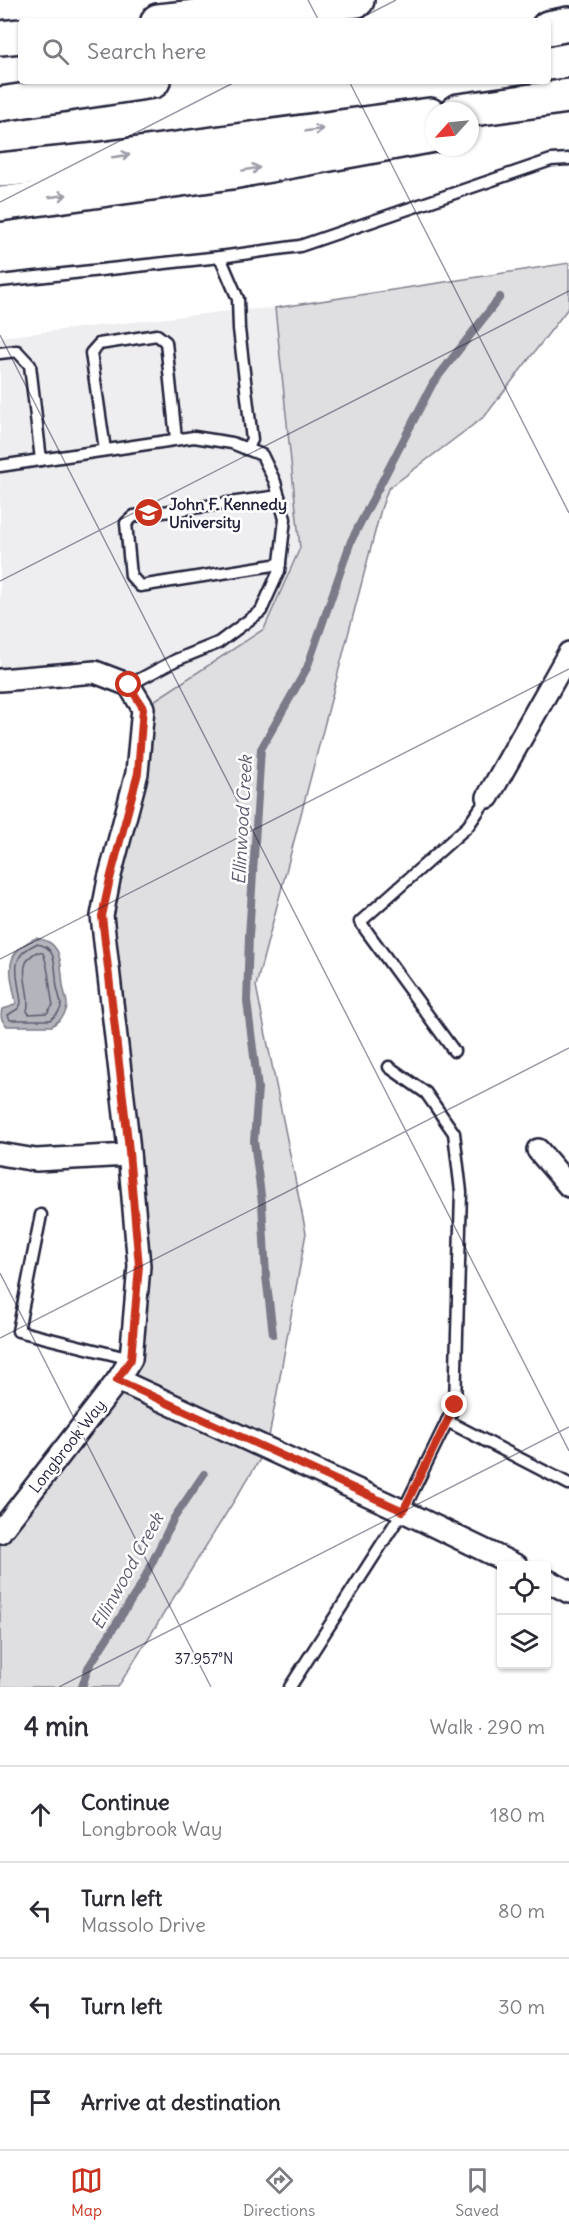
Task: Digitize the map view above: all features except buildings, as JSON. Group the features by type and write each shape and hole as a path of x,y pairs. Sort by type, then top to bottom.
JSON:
{"highway":[{"path":"186,18 357,0"},
{"path":"551,27 569,24"},
{"path":"0,38 18,36"},
{"path":"0,104 133,84"},
{"path":"479,108 569,96"},
{"path":"479,127 569,103"},
{"path":"0,170 87,161 425,115"},
{"path":"0,204 232,172 425,137"}],"street":[{"path":"488,797 566,668"},
{"path":"0,680 95,672 129,685"},
{"name":"Longbrook Way","path":"0,1532 131,1359 139,1266 102,916 138,773 143,708 129,685"},
{"path":"538,1150 569,1186"},
{"path":"0,1155 36,1160 129,1155"},
{"path":"117,1380 507,1561"},
{"path":"551,1583 569,1592"}],"lane":[{"path":"0,281 300,246 550,160 569,159"},
{"path":"220,257 238,299 239,329 252,440 246,449"},
{"path":"105,450 91,353 99,344 157,335 166,342 176,439"},
{"path":"0,353 17,351 30,365 41,460"},
{"path":"0,465 194,436 232,443 262,455 275,482 285,519 280,564 261,611 218,643 177,660 129,685"},
{"path":"279,496 134,516 126,524 131,576 141,586 280,564"},
{"path":"454,1051 360,922 468,826 488,797"},
{"path":"290,1687 403,1511 455,1405 461,1192 454,1133 426,1093 389,1066"},
{"path":"41,1215 18,1331 131,1359"},
{"path":"447,1421 569,1484"}],"shaded area":[{"path":"569,263 569,307 485,416 388,489 256,986 306,1233 267,1448 118,1687 0,1687 0,1532 117,1380 139,1266 102,916 143,708 264,629 300,548 275,308"},
{"name":"John F. Kennedy University","path":"275,308 300,548 264,629 143,708 95,672 0,680 0,337 238,310"}],"water":[{"path":"36,938 52,944 59,955 67,1002 65,1013 52,1026 7,1026 1,1014 2,1009 16,1003 11,973 13,957 25,944"}],"waterway":[{"name":"Ellinwood Creek","path":"273,1334 266,1276 262,1203 254,1141 258,1088 247,1001 261,749 307,668 351,541 433,383 500,297"},
{"name":"Ellinwood Creek","path":"82,1687 88,1668 141,1585 174,1518 204,1474"}],"place":[{"name":"John F. Kennedy University","path":"148,513"}],"route":[{"path":"129,685 143,708 138,773 102,916 128,1141 139,1266 131,1359 117,1380 403,1511 455,1405"}]}
